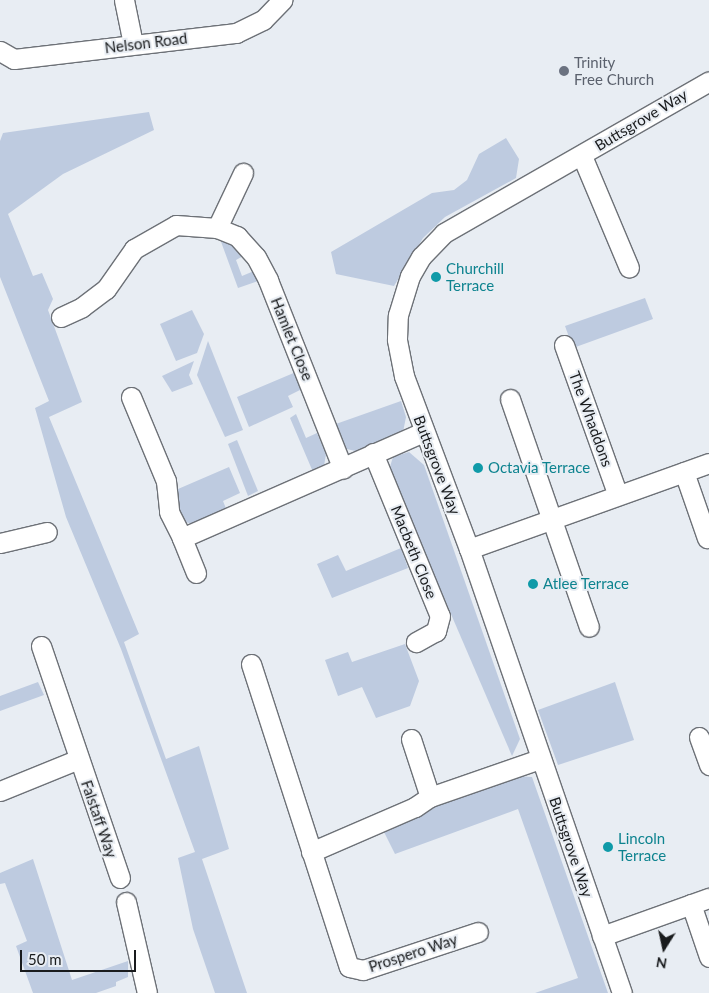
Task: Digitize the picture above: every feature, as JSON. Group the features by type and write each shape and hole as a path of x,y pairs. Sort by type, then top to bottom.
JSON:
{"street":[{"path":"124,0 133,44"},
{"name":"Nelson Road","path":"0,51 14,58 236,33 263,20 282,0"},
{"name":"Buttsgrove Way","path":"622,993 469,549 424,432 401,365 397,339 398,315 404,293 421,257 459,223 582,156 709,80"},
{"path":"582,156 629,268"},
{"path":"217,228 243,173"},
{"name":"Hamlet Close","path":"60,316 82,307 106,289 134,249 176,225 217,228 237,236 256,257 264,273 343,469"},
{"name":"The Whaddons","path":"564,345 617,493"},
{"path":"131,397 166,481 169,512 196,573"},
{"path":"510,399 589,627"},
{"path":"182,538 424,432"},
{"name":"Macbeth Close","path":"373,453 440,616 436,631 416,642"},
{"path":"469,549 617,493 709,462"},
{"path":"684,472 707,538"},
{"path":"1,541 47,532"},
{"name":"Falstaff Way","path":"40,646 120,878"},
{"name":"Prospero Way","path":"251,664 350,967 363,970 478,932"},
{"path":"699,737 709,765"},
{"path":"411,739 430,797"},
{"path":"311,852 415,808 430,797 540,759"},
{"name":"Falstaff Way","path":"0,791 79,760"},
{"path":"602,936 709,898"},
{"path":"126,902 147,993"},
{"path":"691,904 709,957"}],"shaded area":[{"path":"149,112 154,130 63,174 8,214 33,276 42,273 53,299 48,310 82,402 49,417 139,634 124,642 166,759 199,746 229,849 202,859 247,993 215,993 193,929 178,858 195,852 121,649 66,517 35,408 49,401 0,277 0,141 3,133"},
{"path":"506,138 519,159 516,178 445,217 423,238 394,286 336,274 331,252 432,193 454,190 467,180 479,154"},
{"path":"220,239 238,246 245,255 236,260 242,276 254,271 258,281 238,288"},
{"path":"645,298 653,319 573,348 565,326"},
{"path":"192,310 204,334 197,353 176,361 160,324"},
{"path":"208,341 243,430 225,437 197,375"},
{"path":"194,361 189,375 193,384 172,392 162,376"},
{"path":"296,372 302,389 288,396 293,407 249,427 237,397"},
{"path":"401,401 406,417 403,432 360,452 342,448 333,425"},
{"path":"296,414 306,438 317,433 326,454 324,466 313,472 290,418"},
{"path":"237,440 258,491 248,496 228,444"},
{"path":"409,452 424,465 520,739 512,756 389,470 393,457"},
{"path":"229,467 240,493 223,501 227,511 195,524 184,522 178,512 178,489"},
{"path":"401,548 408,568 332,598 317,564 338,555 346,571"},
{"path":"405,644 419,681 410,706 376,718 362,687 338,696 325,660 348,652 352,662"},
{"path":"38,682 44,695 0,711 0,696"},
{"path":"615,682 634,740 558,765 538,710"},
{"path":"516,776 532,777 608,993 535,993 578,978 518,809 395,854 384,832 436,805"},
{"path":"33,859 72,980 128,961 128,977 116,982 116,986 96,993 33,993 16,946 27,941 5,883 0,884 0,873"}],"place":[{"name":"Trinity Free Church","path":"564,71"},
{"name":"Churchill Terrace","path":"436,277"},
{"name":"Octavia Terrace","path":"478,468"},
{"name":"Atlee Terrace","path":"533,584"},
{"name":"Lincoln Terrace","path":"608,847"}]}
